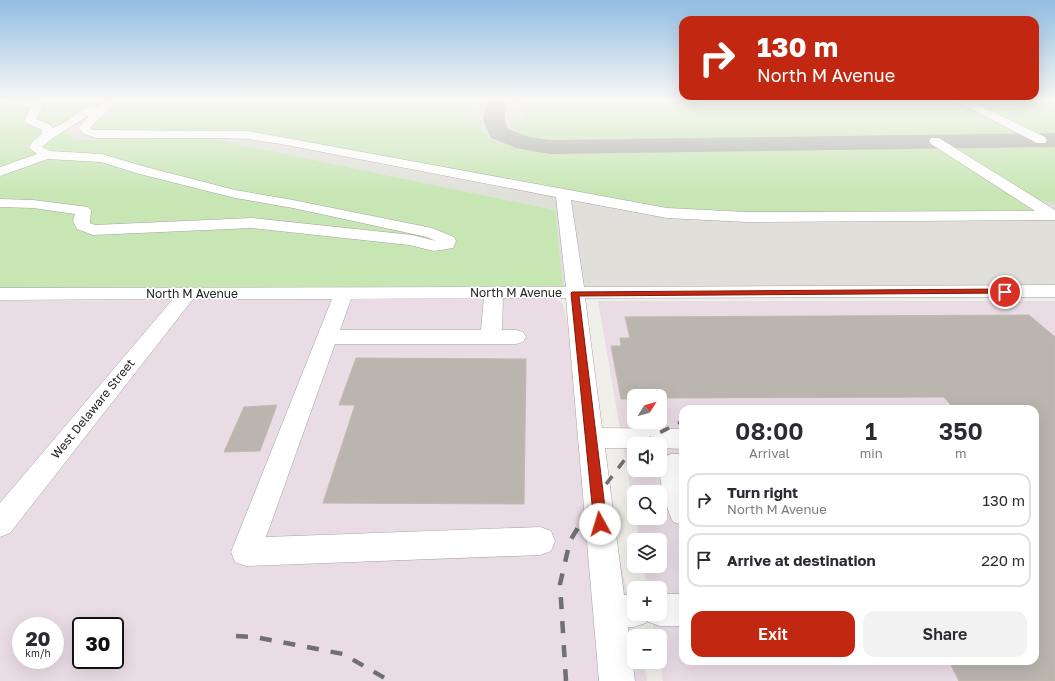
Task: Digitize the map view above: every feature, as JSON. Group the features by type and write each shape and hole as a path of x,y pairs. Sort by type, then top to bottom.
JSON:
{"street":[{"path":"47,136 48,131"},
{"path":"47,156 35,148 36,145 47,136 57,131"},
{"path":"87,131 96,134 248,135 281,140 667,214 702,216 1054,215"},
{"path":"1021,131 1040,140"},
{"path":"935,142 1054,215"},
{"path":"0,172 47,156 102,158 141,170 235,194 293,204 432,233 448,241 447,244 441,247 431,247 412,240 252,223 93,230 83,226 81,221 83,210 33,204 0,203"},
{"path":"564,195 575,278 575,293 591,438 622,611 617,681"},
{"path":"1046,292 1055,306"},
{"name":"North M Avenue","path":"0,294 1046,292"},
{"path":"344,293 246,552 540,541"},
{"path":"491,337 494,293"},
{"name":"West Delaware Street","path":"0,524 186,294"},
{"path":"327,336 516,337"},
{"path":"591,438 679,439"},
{"path":"679,465 671,465 679,497"},
{"path":"667,610 679,610"}],"shaded area":[{"path":"64,131 1055,131 1055,286 563,286 554,210 203,137 75,140"},
{"path":"555,298 563,304 627,591 627,621 634,621 635,629 627,629 627,669 644,669 647,681 0,681 0,301"},
{"path":"598,301 1055,301 1055,681 663,681 661,669 667,669 667,629 654,629 653,621 667,621 667,581 646,581 644,573 667,573 667,533 638,533 636,525 667,525 667,485 630,485 628,477 667,477 667,437 627,437 627,469"}],"green space":[{"path":"0,131 64,131 75,140 203,137 555,210 563,286 345,288 0,288"},
{"path":"133,131 482,131 487,137 501,144 540,152 926,147 944,151 1032,209 1018,213 723,214 639,206 277,136 248,133"},
{"path":"516,131 1055,131 1055,135 540,140 519,134"},
{"path":"1055,146 1055,203 1039,200 958,150 963,147"}],"building":[{"path":"1029,315 1055,337 1055,681 959,681 951,665 1039,665 1039,405 951,405 944,397 667,398 667,389 627,389 627,399 621,399 611,346 621,346 620,338 630,338 625,317"},
{"path":"356,358 526,359 524,504 323,503 355,405 339,405"},
{"path":"277,405 260,451 224,452 244,407"}],"taxiway":[{"path":"498,131 499,133 524,143 550,147 1055,140"}],"railway":[{"path":"653,437 679,423"},
{"path":"594,500 627,457"},
{"path":"566,681 560,584 570,541 595,499"},
{"path":"236,636 255,637 343,654 390,681"}],"route":[{"path":"600,524 575,293 1005,292"}]}
